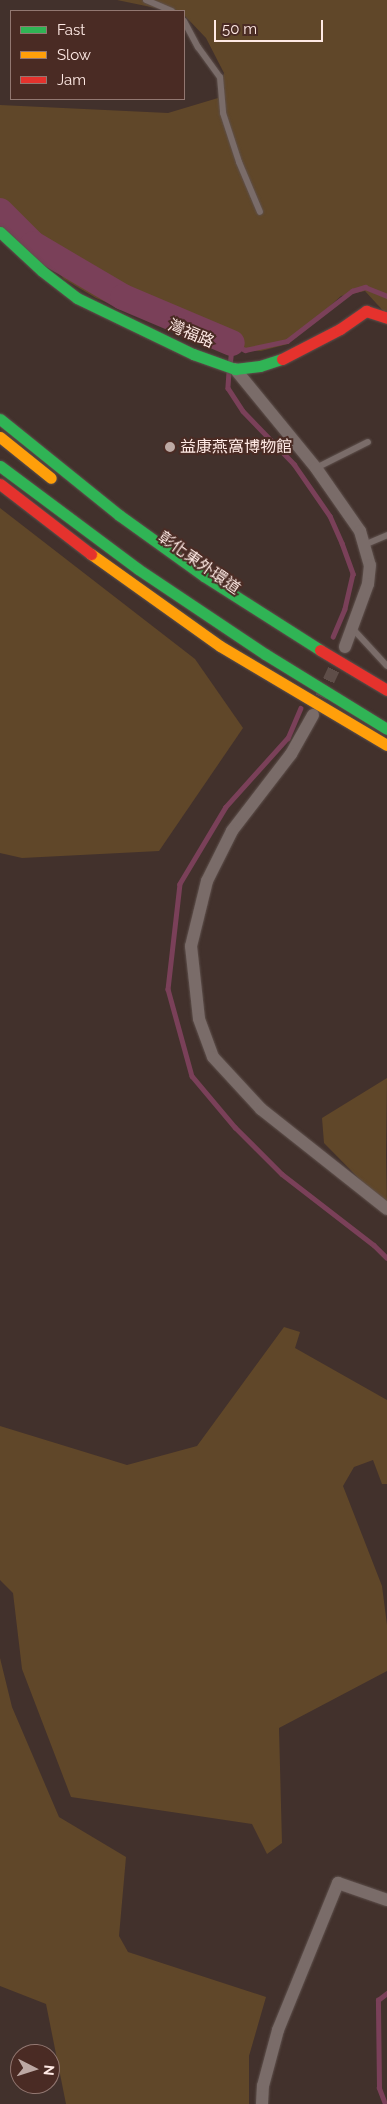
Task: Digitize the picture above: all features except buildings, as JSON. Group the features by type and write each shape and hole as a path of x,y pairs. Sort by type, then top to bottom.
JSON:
{"main road":[{"name":"灣福路","path":"0,232 42,271 77,298 193,354 235,369 260,366 284,359 340,329 366,311 387,318"},
{"path":"0,418 119,515 204,576 281,626 387,690"},
{"path":"0,437 58,483"},
{"path":"0,466 138,569 265,654 387,729"},
{"path":"0,484 71,540 220,646 387,745"},
{"name":"彰化東外環道","path":"80,499 276,636 387,703"}],"street":[{"path":"235,369 316,468 360,531 370,565 368,584 345,647"},
{"path":"313,715 291,754 232,831 207,881 191,946 199,1019 213,1057 261,1109 387,1209"},
{"path":"262,2104 263,2086 278,2030 338,1883 387,1900"}],"lane":[{"path":"146,0 170,10"},
{"path":"185,23 198,47 220,77 223,113 239,162 260,212"},
{"path":"316,468 368,442"},
{"path":"364,545 387,535"},
{"path":"353,629 386,666"}],"shaded area":[{"path":"117,0 387,0 387,315 365,291 341,296 288,344 261,351 226,349 96,298 64,279 0,208 0,105 168,113 218,98 224,73 206,38 185,16 185,10 165,10"},
{"path":"0,508 195,659 243,728 159,851 22,858 0,853"},
{"path":"387,1078 387,1207 324,1143 322,1118"},
{"path":"284,1327 300,1332 295,1348 387,1400 387,1484 382,1484 373,1460 354,1467 343,1486 382,1586 387,1625 387,1671 279,1728 282,1843 267,1854 252,1824 71,1797 22,1669 13,1593 0,1580 0,1426 127,1465 197,1446"},
{"path":"0,1658 12,1707 59,1817 126,1857 119,1936 128,1952 266,1997 249,2056 249,2104 66,2104 60,2074 60,2044 54,2044 46,2004 0,1986"}],"waterway":[{"path":"0,211 33,244 123,297 232,343"},
{"path":"230,362 232,343 245,350 287,341 352,291 365,287 387,296"},
{"path":"229,372 228,388 243,411 294,464 330,516 342,543 353,574 345,609 333,637"},
{"path":"301,708 288,738 226,807 180,884 168,989 192,1076 235,1127 282,1174 374,1245 387,1258"},
{"path":"385,2104 379,2088 378,2000 387,1993"}],"tunnel":[{"path":"321,697 340,656"}],"traffic: fast":[{"path":"0,232 42,271 77,298 193,354 235,369 260,366 282,359"},
{"path":"0,419 119,515 204,576 320,650"},
{"path":"0,466 138,569 265,654 387,729"}],"traffic: slow":[{"path":"0,437 51,478"},
{"path":"91,554 220,646 387,745"}],"traffic: jam":[{"path":"282,359 340,329 366,311 387,318"},
{"path":"0,484 91,554"},
{"path":"320,650 387,690"}],"place":[{"name":"益康燕窩博物館","path":"170,447"}]}
